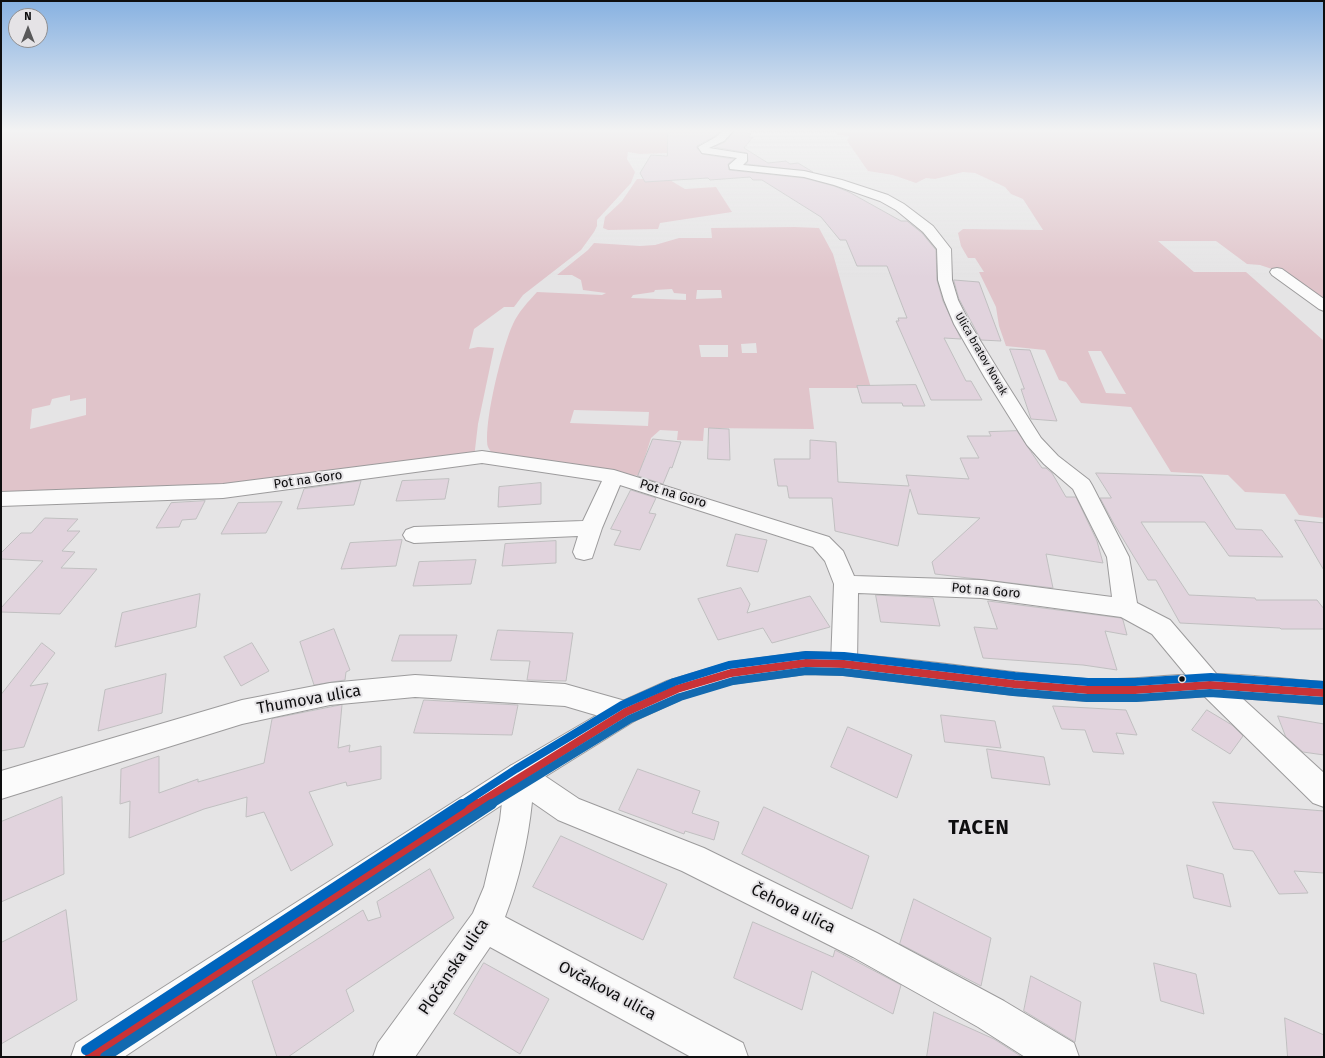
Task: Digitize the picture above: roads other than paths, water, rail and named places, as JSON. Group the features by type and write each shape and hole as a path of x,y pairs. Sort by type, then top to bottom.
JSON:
{"street":[{"name":"Ulica bratov Novak","path":"829,179 884,198 900,207 928,229 944,249 945,280 959,318 994,378 1034,441 1051,460 1082,485 1118,557 1126,608"},
{"path":"1277,272 1324,306"},
{"name":"Pot na Goro","path":"1,500 223,492 482,457 614,476 820,542 835,557 846,584 844,664"},
{"path":"584,552 591,528 614,476"},
{"path":"414,536 591,528"},
{"name":"Pot na Goro","path":"846,584 982,589 1126,608"},
{"path":"1126,608 1161,627 1210,685 1324,793"},
{"path":"90,1057 520,776 626,712 677,689 731,673 806,663 844,664 1014,684 1088,690 1210,685 1324,693"},
{"name":"Thumova ulica","path":"1,785 242,712 330,694 415,686 541,693 565,695 626,712"},
{"name":"Pločanska ulica","path":"392,1057 485,925 500,887 515,820 520,776"},
{"name":"Čehova ulica","path":"520,776 569,810 694,859 865,945 991,1014 1060,1057"},
{"name":"Ovčakova ulica","path":"485,925 729,1057"}],"district":[{"name":"TACEN","path":"979,828"}]}
